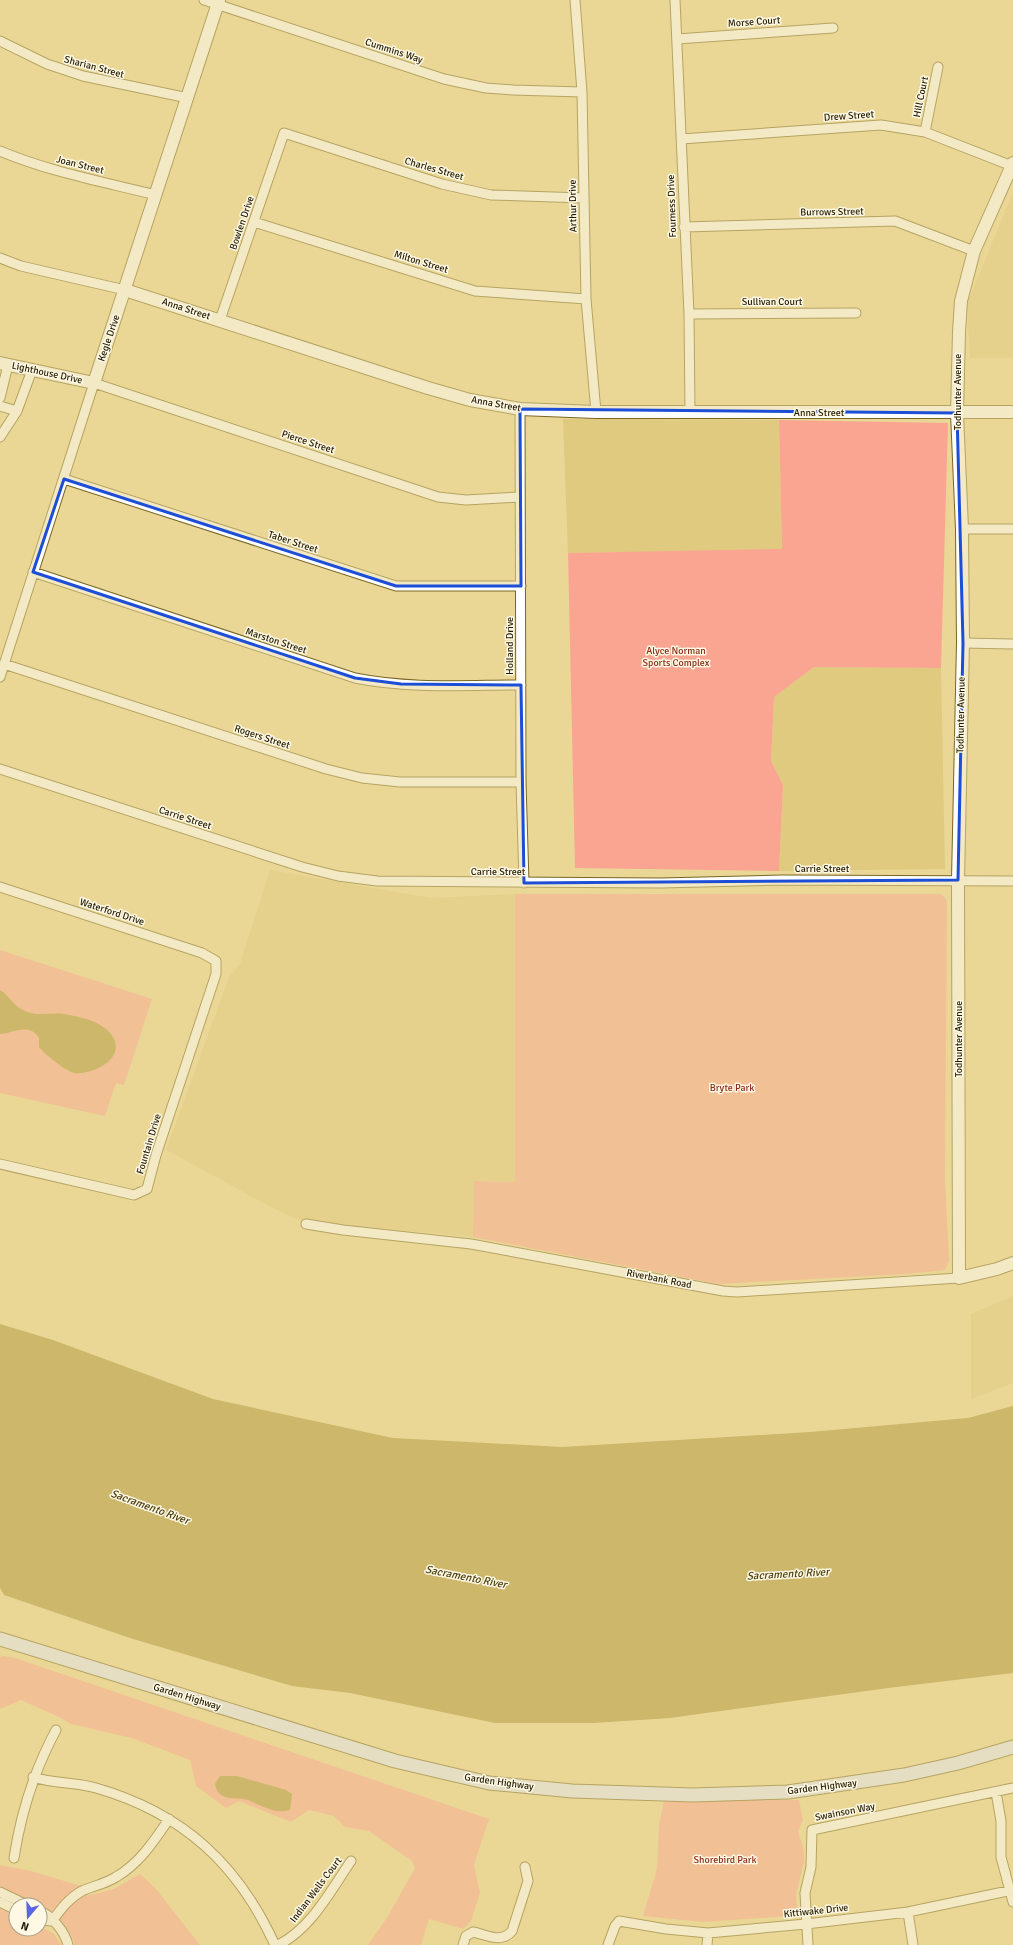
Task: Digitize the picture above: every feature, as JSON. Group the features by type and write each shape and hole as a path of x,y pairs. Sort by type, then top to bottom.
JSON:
{"main road":[{"name":"Garden Highway","path":"0,1639 6,1644 395,1761 489,1783 572,1791 671,1795 740,1795 788,1792 904,1775 958,1763 1013,1748"}],"street":[{"name":"Cummins Way","path":"204,0 218,2 444,79 486,88 506,90 582,92"},
{"name":"Arthur Drive","path":"575,0 582,92 586,299 596,412"},
{"name":"Fourness Drive","path":"675,0 689,314 690,411"},
{"name":"Kegle Drive","path":"0,677 218,2"},
{"name":"Morse Court","path":"677,38 833,28"},
{"name":"Sharian Street","path":"0,41 47,64 83,76 188,98"},
{"name":"Hill Court","path":"925,132 938,67"},
{"name":"Drew Street","path":"681,139 881,125 925,132 1012,164"},
{"name":"Charles Street","path":"284,133 442,184 484,194 584,198"},
{"name":"Bowlen Drive","path":"220,320 284,133"},
{"name":"Joan Street","path":"0,151 27,163 156,195"},
{"name":"Todhunter Avenue","path":"959,1278 958,880 962,643 962,529 957,412 958,332 961,301 974,252 1012,164"},
{"name":"Burrows Street","path":"684,227 895,221 974,252"},
{"name":"Milton Street","path":"254,222 475,291 586,299"},
{"name":"Anna Street","path":"0,258 21,266 125,290 428,388 470,400 520,409 596,412 1013,412"},
{"name":"Sullivan Court","path":"689,314 856,313"},
{"name":"Lighthouse Drive","path":"4,364 94,383"},
{"path":"0,398 4,364"},
{"path":"0,437 18,411 32,370"},
{"name":"Pierce Street","path":"94,383 438,497 466,500 519,497"},
{"path":"0,406 18,411"},
{"name":"Holland Drive","path":"520,409 519,497 521,586 521,782 524,883"},
{"name":"Taber Street","path":"64,479 396,586 521,586"},
{"path":"962,529 1013,529"},
{"name":"Marston Street","path":"33,572 355,678 379,683 401,684 521,685"},
{"path":"962,643 1013,644"},
{"name":"Rogers Street","path":"4,664 326,769 362,778 400,782 521,782"},
{"name":"Carrie Street","path":"0,769 269,857 321,872 377,881 660,883 782,880 1013,881"},
{"name":"Waterford Drive","path":"0,887 202,953 216,961"},
{"name":"Fountain Drive","path":"0,1164 134,1195 147,1189 156,1155 216,974 216,961"},
{"name":"Riverbank Road","path":"306,1224 342,1230 471,1244 723,1291 745,1291 959,1278 997,1269 1013,1263"},
{"path":"14,1858 24,1807 33,1777 56,1730"},
{"path":"33,1777 96,1788 134,1800 169,1819 202,1842 232,1873 251,1899 277,1945"},
{"path":"1013,1788 996,1792 1000,1821 1001,1856 1012,1891 1013,1902"},
{"name":"Swainson Way","path":"808,1945 805,1893 811,1867 812,1830 996,1792"},
{"path":"52,1921 71,1898 82,1891 106,1883 137,1861 148,1849 169,1819"},
{"name":"Indian Wells Court","path":"277,1945 291,1939 304,1926 351,1861"},
{"path":"463,1945 466,1936 473,1932 500,1939 507,1938 512,1931 528,1881 526,1867"},
{"name":"Kittiwake Drive","path":"608,1945 614,1926 619,1921 666,1929 708,1933 806,1924 908,1912 1012,1891"},
{"path":"0,1892 10,1897"},
{"path":"908,1912 913,1945"},
{"path":"48,1916 61,1929 68,1945"},
{"path":"48,1921 52,1921"},
{"path":"707,1945 708,1933"}],"highlighted area":[{"path":"520,409 957,413 963,643 958,880 524,883 521,685 401,684 355,678 33,572 64,479 396,586 521,586"}],"shaded area":[{"path":"1013,192 1013,358 970,358 967,304"},
{"path":"563,419 779,420 782,550 568,553"},
{"path":"814,667 941,668 945,869 779,871 783,785 771,761 774,697"},
{"path":"270,870 431,898 515,894 515,1182 474,1181 473,1237 302,1221 275,1209 166,1150 229,977 240,964"},
{"path":"1013,1296 1013,1383 971,1399 971,1314"}],"green space":[{"name":"Alyce Norman Sports Complex","path":"779,420 948,423 941,668 814,667 774,697 771,761 783,785 779,871 575,868 568,553 782,549"},
{"name":"Bryte Park","path":"515,894 939,894 944,897 947,905 945,1181 949,1261 945,1270 907,1274 718,1284 473,1237 474,1181 515,1182"},
{"path":"0,950 152,999 124,1085 116,1083 105,1116 0,1093"},
{"path":"4,1656 15,1658 489,1819 474,1865 480,1893 471,1921 463,1929 429,1919 421,1945 368,1945 388,1916 415,1868 412,1861 369,1831 345,1827 334,1816 309,1810 291,1822 239,1801 226,1808 196,1786 190,1760 132,1738 71,1724 21,1700 0,1709 0,1657"},
{"name":"Shorebird Park","path":"664,1800 799,1800 803,1820 798,1831 804,1851 804,1862 796,1895 797,1907 795,1913 789,1916 703,1922 643,1916 657,1869 659,1825"},
{"path":"0,1865 31,1871 81,1886 87,1896 114,1889 140,1874 156,1889 200,1945 75,1945 70,1933 63,1923 48,1911 48,1897 20,1897 0,1888"},
{"path":"0,1909 8,1912 8,1937 48,1937 48,1931 53,1933 62,1945 0,1945"}],"water":[{"path":"0,990 18,1007 30,1013 64,1014 99,1024 110,1033 114,1039 116,1047 110,1060 97,1069 82,1073 75,1073 61,1066 42,1050 39,1047 39,1038 31,1030 26,1029 0,1034"},
{"name":"Sacramento River","path":"0,1324 53,1340 213,1399 393,1438 562,1447 810,1432 968,1418 1013,1406 1013,1673 888,1688 670,1718 594,1723 495,1723 350,1693 292,1686 133,1639 4,1595 0,1588"},
{"path":"220,1776 237,1776 286,1790 292,1794 290,1810 274,1810 245,1799 224,1797 219,1793 215,1784"}]}
